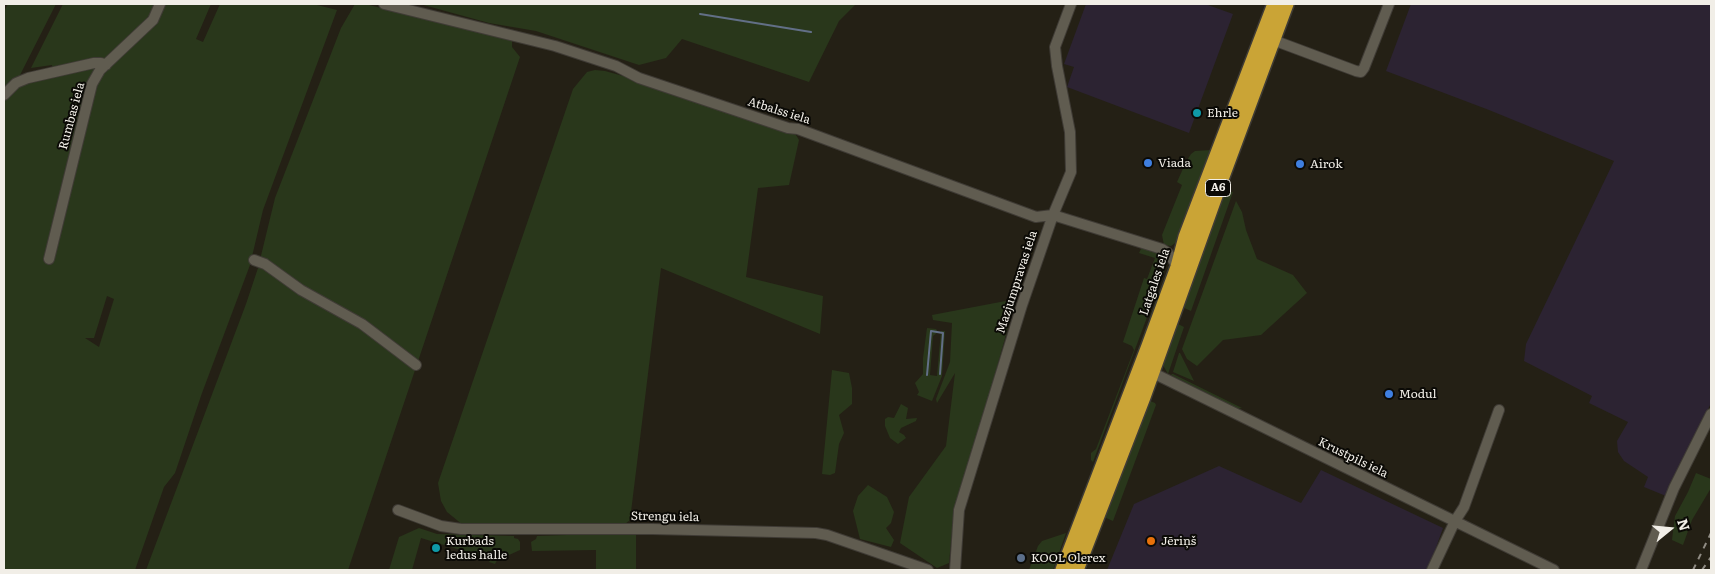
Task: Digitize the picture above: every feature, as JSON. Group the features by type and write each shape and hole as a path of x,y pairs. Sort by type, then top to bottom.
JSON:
{"highway":[{"name":"Latgales iela","path":"1076,570 1143,397 1146,370 1186,237 1275,4"},
{"name":"Latgales iela","path":"1063,570 1132,387 1146,370 1286,4"}],"street":[{"name":"Rumbas iela","path":"49,259 92,84 100,70 154,20 160,4"},
{"name":"Atbalss iela","path":"384,4 564,49 616,66 638,78 788,128 798,129 1036,217 1053,215 1162,249"},
{"name":"Mazjumpravas iela","path":"955,570 959,510 1022,305 1070,172 1070,132 1056,66 1055,46 1063,22 1072,4"},
{"path":"1273,40 1361,72 1389,4"},
{"path":"4,95 16,83 28,78 94,63 101,63 106,66"},
{"path":"1162,249 1176,246 1186,237"},
{"path":"1162,249 1168,253 1178,267"},
{"path":"254,260 265,264 301,290 362,324 416,366"},
{"name":"Krustpils iela","path":"1146,370 1244,420 1554,570"},
{"path":"1432,570 1455,521 1464,507 1499,410"},
{"path":"1641,570 1674,488 1711,414"},
{"name":"Strengu iela","path":"398,510 441,526 461,529 652,529 816,533 837,538 928,570"}],"shaded area":[{"path":"1086,4 1205,4 1233,14 1189,133 1067,87 1074,67 1064,64"},
{"path":"1411,4 1711,4 1711,403 1666,496 1644,487 1648,477 1624,461 1618,452 1617,441 1628,422 1589,403 1592,396 1524,361 1526,344 1614,161 1489,110 1386,71"},
{"path":"1219,466 1301,503 1321,470 1443,528 1428,570 1107,570 1134,504"}],"green space":[{"path":"8,4 56,4 19,77 4,88 4,11"},
{"path":"63,4 211,4 196,39 203,42 220,4 313,4 337,10 263,210 250,265 202,393 175,473 164,487 135,570 4,570 4,101 21,84 53,75 52,65 31,68","holes":["107,296 114,299 99,347 85,338 94,338"]},
{"path":"355,4 369,5 512,40 512,47 520,57 348,570 146,570 246,304 258,268 275,198 341,28"},
{"path":"420,4 856,4 839,21 809,82 682,39 666,58 639,65 536,31 489,23"},
{"path":"595,70 634,79 796,135 799,140 789,185 758,188 746,277 823,296 820,334 661,268 630,520 625,524 463,525 447,512 441,501 438,483 573,89 587,72"},
{"path":"1212,150 1178,241 1171,246 1164,245 1162,235 1182,185 1177,182 1186,162 1195,151"},
{"path":"1228,192 1233,192 1191,311 1182,307 1189,280 1223,196"},
{"path":"1236,201 1242,212 1246,230 1257,259 1293,275 1307,293 1261,335 1223,340 1197,366 1187,359 1182,349"},
{"path":"1143,248 1166,256 1168,261 1093,462 1091,460 1091,453 1096,449 1134,350 1132,346 1123,342 1144,278 1147,279 1155,258 1139,253"},
{"path":"1170,263 1171,268 1127,384 1126,382"},
{"path":"1016,299 976,442 954,510 949,563 937,568 900,543 909,497 946,446 955,373 937,403 936,399 950,362 952,323 933,320 932,315"},
{"path":"1176,323 1184,327 1168,374 1164,367 1164,358"},
{"path":"927,328 936,329 938,332 933,336 930,375 937,376 941,331 945,331 942,376 932,401 917,395 919,392 915,383 923,374"},
{"path":"1180,353 1194,381 1173,372"},
{"path":"832,370 849,373 852,388 852,404 839,415 844,433 839,444 835,473 830,475 822,474"},
{"path":"1172,374 1242,408 1235,409 1228,406"},
{"path":"1148,400 1156,405 1113,521 1104,517"},
{"path":"901,404 908,408 906,419 917,418 916,421 901,428 899,432 906,438 898,444 890,438 885,426 885,419 888,417 894,418"},
{"path":"1331,445 1388,475 1387,479 1328,450"},
{"path":"1696,473 1711,479 1711,488 1692,520 1683,545 1672,540 1675,516"},
{"path":"868,485 887,497 894,512 891,523 886,528 894,540 891,547 860,539 853,511 858,496"},
{"path":"419,528 437,534 514,536 520,542 520,550 509,555 502,551 495,564 489,562 490,559 421,538 412,570 389,570 399,537"},
{"path":"1066,533 1053,570 1029,570 1038,546 1042,541"},
{"path":"636,535 636,570 596,570 596,550 532,551 531,542 537,536"}],"waterway":[{"path":"700,14 811,32"},
{"path":"927,375 931,331 943,333 940,374"}],"railway":[{"path":"1693,570 1711,533"},
{"path":"1702,570 1711,557"}],"place":[{"name":"Ehrle","path":"1197,113"},
{"name":"Viada","path":"1148,163"},
{"name":"Airok","path":"1300,164"},
{"name":"Modul","path":"1389,394"},
{"name":"Jēriņš","path":"1151,541"},
{"name":"Kurbads ledus halle","path":"436,548"},
{"name":"KOOL Olerex","path":"1021,558"}]}
